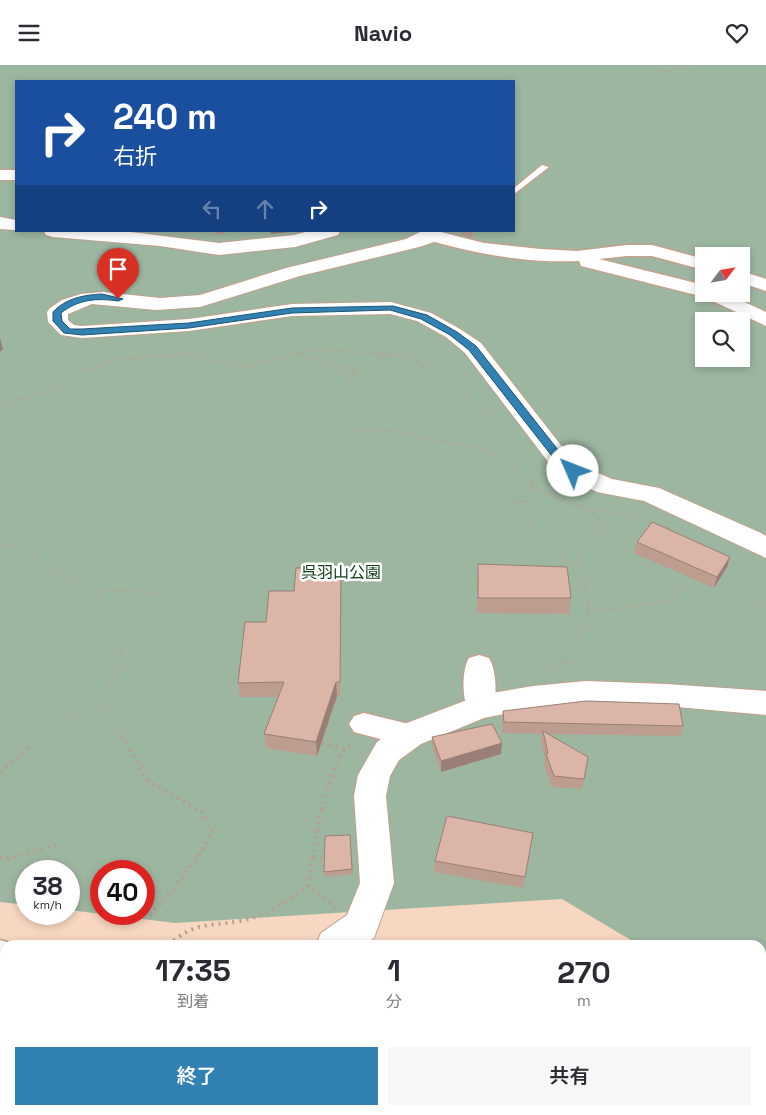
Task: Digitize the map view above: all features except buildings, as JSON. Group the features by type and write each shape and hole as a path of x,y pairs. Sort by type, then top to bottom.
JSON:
{"street":[{"path":"0,175 15,175"},
{"path":"0,223 15,225"},
{"path":"70,232 121,235 219,249 295,241 327,232"},
{"path":"695,262 657,251 632,250 579,256 550,255 465,246 431,233 412,243 274,277 219,297 190,303 151,304 102,296 85,297 66,305 57,312 58,321 68,331 82,332 189,325 292,310 390,308 424,317 454,333 473,348 558,457 573,471 606,486 650,494 752,539 766,549"},
{"path":"579,256 580,260 695,289"},
{"path":"750,280 766,285"},
{"path":"731,303 766,320"},
{"path":"479,665 480,707"},
{"path":"341,940 361,926 377,883 370,796 374,775 388,751 387,729 480,707 533,697 586,691 766,703"}],"lane":[{"path":"515,191 526,185 545,167"}],"path":[{"path":"545,167 564,152 590,123 636,85 650,77 689,65"},
{"path":"0,405 54,389 65,383 75,374 113,360 191,354 233,365 250,366 313,349 390,354 414,358 486,412 499,411"},
{"path":"299,354 354,371 390,354"},
{"path":"332,393 347,386 352,381 354,371"},
{"path":"338,445 345,435 354,430 378,429 489,451 533,482 526,501 529,510 529,527 552,550 578,568 585,584 588,612 583,632 565,661 535,673"},
{"path":"490,473 520,502"},
{"path":"531,487 592,511 605,524 602,537 582,542 578,568"},
{"path":"502,505 526,501"},
{"path":"592,511 598,508 648,520 674,531"},
{"path":"0,543 24,549 62,579 95,592 131,589 166,597"},
{"path":"588,612 671,601 684,581"},
{"path":"95,592 121,635 122,664 108,684 106,708 148,781 203,813 212,832 197,860 155,910"},
{"path":"749,600 766,606"},
{"path":"0,773 38,737 69,717 86,710 106,708"},
{"path":"174,940 184,931 197,924 239,921 266,913 292,900 308,885 336,763 345,749 387,729"},
{"path":"322,743 345,749"},
{"path":"0,858 7,859 59,843"},
{"path":"313,858 325,859"},
{"path":"308,885 361,926"}],"green space":[{"name":"呉羽山公園","path":"0,65 766,65 766,940 631,940 562,899 175,923 155,921 155,860 90,860 90,913 80,911 80,860 15,860 15,904 0,902"}],"route":[{"path":"118,299 102,296 85,297 66,305 57,312 58,321 68,331 82,332 189,325 292,310 390,308 424,317 454,333 473,348 558,457 573,471"}]}
